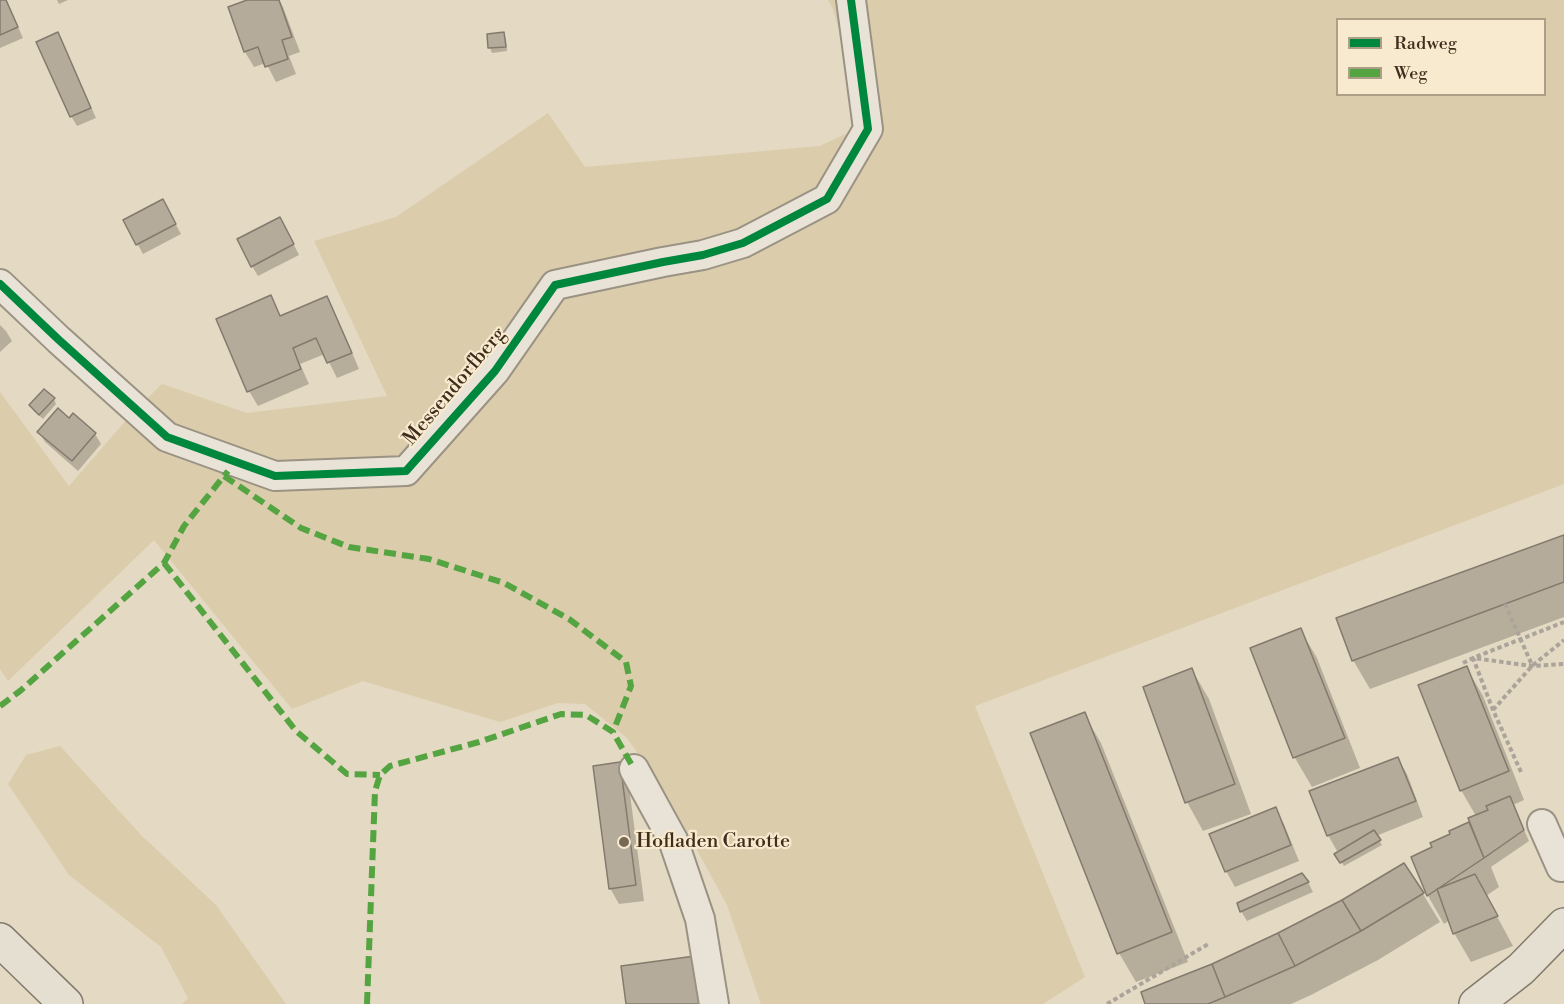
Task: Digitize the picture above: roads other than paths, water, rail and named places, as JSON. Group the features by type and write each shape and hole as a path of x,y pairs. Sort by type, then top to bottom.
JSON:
{"main road":[{"path":"1476,1004 1521,969 1564,925"},
{"path":"0,940 66,1004"}],"street":[{"name":"Messendorfberg","path":"0,284 167,437 275,476 406,471 495,370 555,285 703,255 743,243 826,199 868,129 851,0"},
{"path":"634,770 673,840 700,919 714,1004"},
{"path":"1542,824 1556,870"}],"place":[{"name":"Hofladen Carotte","path":"624,842"}]}
